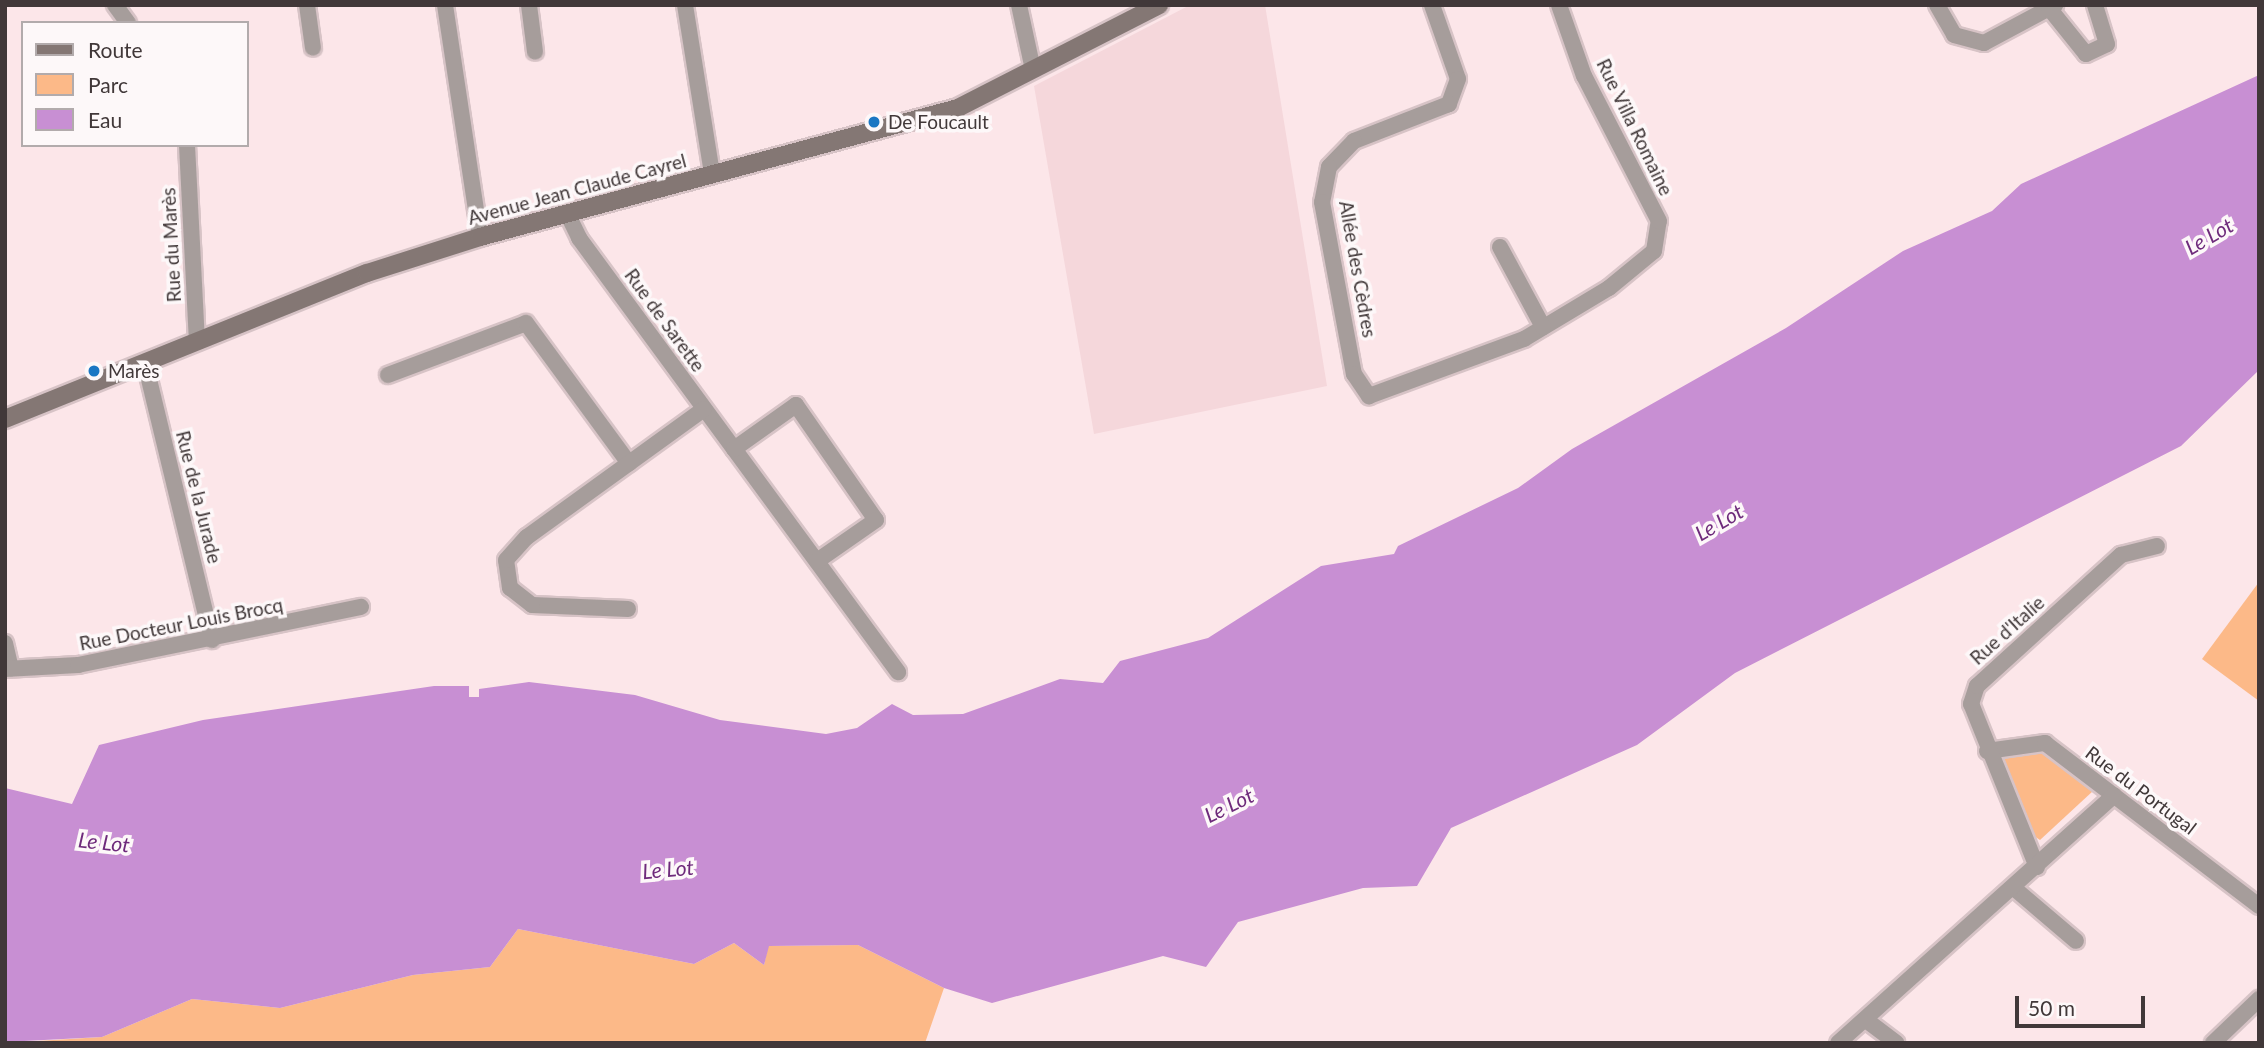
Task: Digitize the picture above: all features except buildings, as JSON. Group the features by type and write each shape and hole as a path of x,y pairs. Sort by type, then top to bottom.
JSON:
{"main road":[{"name":"Avenue Jean Claude Cayrel","path":"5,419 197,342 480,237 712,173 922,121 1033,70 1159,5"}],"street":[{"path":"115,5 127,21"},
{"path":"307,5 313,48"},
{"path":"445,5 480,237"},
{"path":"529,5 534,52"},
{"path":"685,5 712,173"},
{"path":"1019,5 1033,70"},
{"name":"Allée des Cèdres","path":"1418,380 1369,396 1354,374 1322,202 1329,167 1354,141 1449,104 1458,79 1432,5"},
{"name":"Rue Villa Romaine","path":"1418,380 1543,327 1654,251 1659,221 1584,76 1559,5"},
{"path":"1937,5 1954,35 1984,43 2052,7 2086,54 2107,44 2095,5"},
{"name":"Rue du Marès","path":"187,147 197,342"},
{"name":"Rue de Sarette","path":"568,213 579,238 898,671"},
{"path":"1500,247 1543,327"},
{"path":"388,375 526,323 629,463"},
{"name":"Rue de la Jurade","path":"145,362 212,640"},
{"path":"734,449 796,405 876,520 817,561"},
{"path":"628,609 532,605 510,588 506,560 629,463 704,409"},
{"name":"Rue d'Italie","path":"2037,867 1987,751 1971,704 1977,686 2121,555 2157,546"},
{"name":"Rue Docteur Louis Brocq","path":"8,669 78,665 212,640 362,607"},
{"path":"5,643 8,669"},
{"name":"Rue du Portugal","path":"1987,751 2045,743 2259,906"},
{"path":"1838,1043 2015,890 2114,795"},
{"path":"2015,890 2076,940"},
{"path":"2213,1043 2259,999"},
{"path":"1866,1020 1896,1043"}],"shaded area":[{"path":"1190,5 1265,5 1327,386 1094,434 1034,86"}],"green space":[{"path":"2259,582 2259,701 2202,659"},
{"path":"2042,749 2093,791 2040,840 2031,834 2001,766 2006,754"},
{"path":"518,929 694,964 734,943 764,965 768,946 858,945 944,988 925,1043 5,1043 102,1037 192,999 280,1008 413,975 490,967"}],"water":[{"name":"Le Lot","path":"2259,75 2259,370 2181,446 1735,673 1637,745 1451,828 1417,886 1363,888 1238,922 1206,967 1163,956 992,1003 944,988 858,945 769,946 764,965 734,943 694,964 518,929 490,967 413,975 280,1008 192,999 102,1037 5,1042 5,788 72,804 99,745 203,720 434,686 469,686 469,697 479,697 479,689 529,682 635,695 720,720 826,734 857,728 892,704 913,715 963,714 1060,679 1103,683 1120,661 1208,638 1321,566 1394,554 1398,546 1518,488 1572,449 1786,328 1903,251 1992,211 2021,184"}],"place":[{"name":"De Foucault","path":"874,122"},
{"name":"Marès","path":"94,371"}]}
